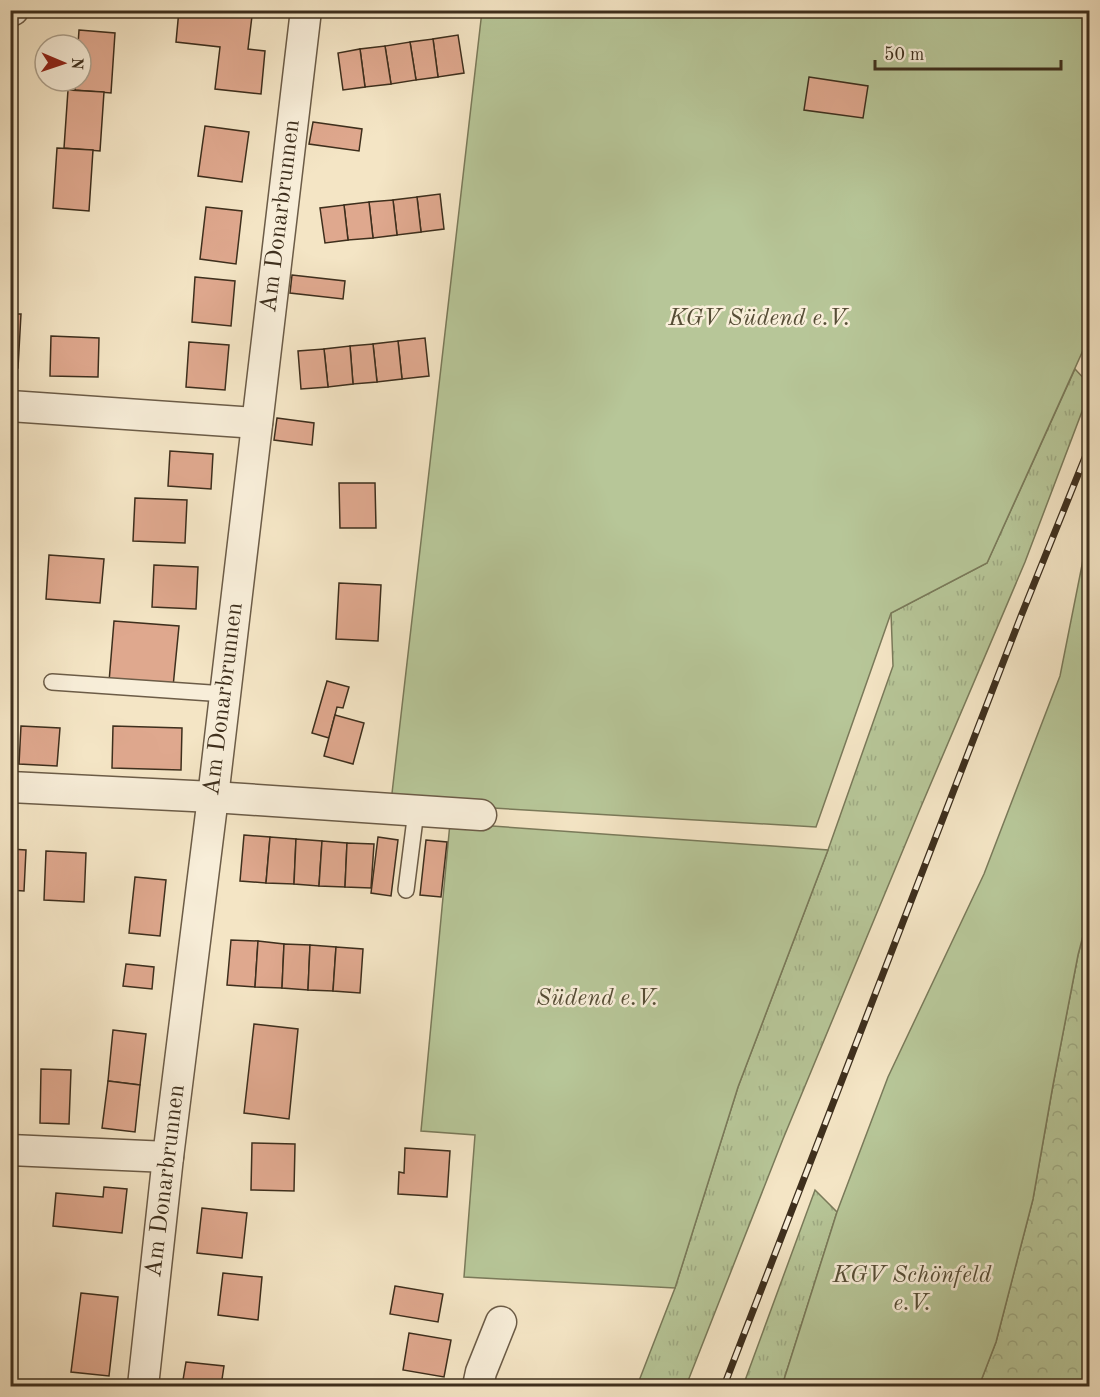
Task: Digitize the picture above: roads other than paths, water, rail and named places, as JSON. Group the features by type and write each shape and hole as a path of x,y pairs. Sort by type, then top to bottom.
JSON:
{"street":[{"name":"Am Donarbrunnen","path":"142,1386 306,10"},
{"path":"10,406 257,423"},
{"path":"10,787 213,797 481,815"},
{"path":"10,1150 168,1157"},
{"path":"478,1386 481,1372 501,1322"}],"lane":[{"path":"52,681 225,694"},
{"path":"406,890 416,811"}],"railway":[{"path":"724,1386 1021,616 1090,445"}],"park label":[{"name":"KGV Südend e.V.","path":"759,319"},
{"name":"Südend e.V.","path":"597,999"},
{"name":"KGV Schönfeld e.V.","path":"912,1290"}]}
